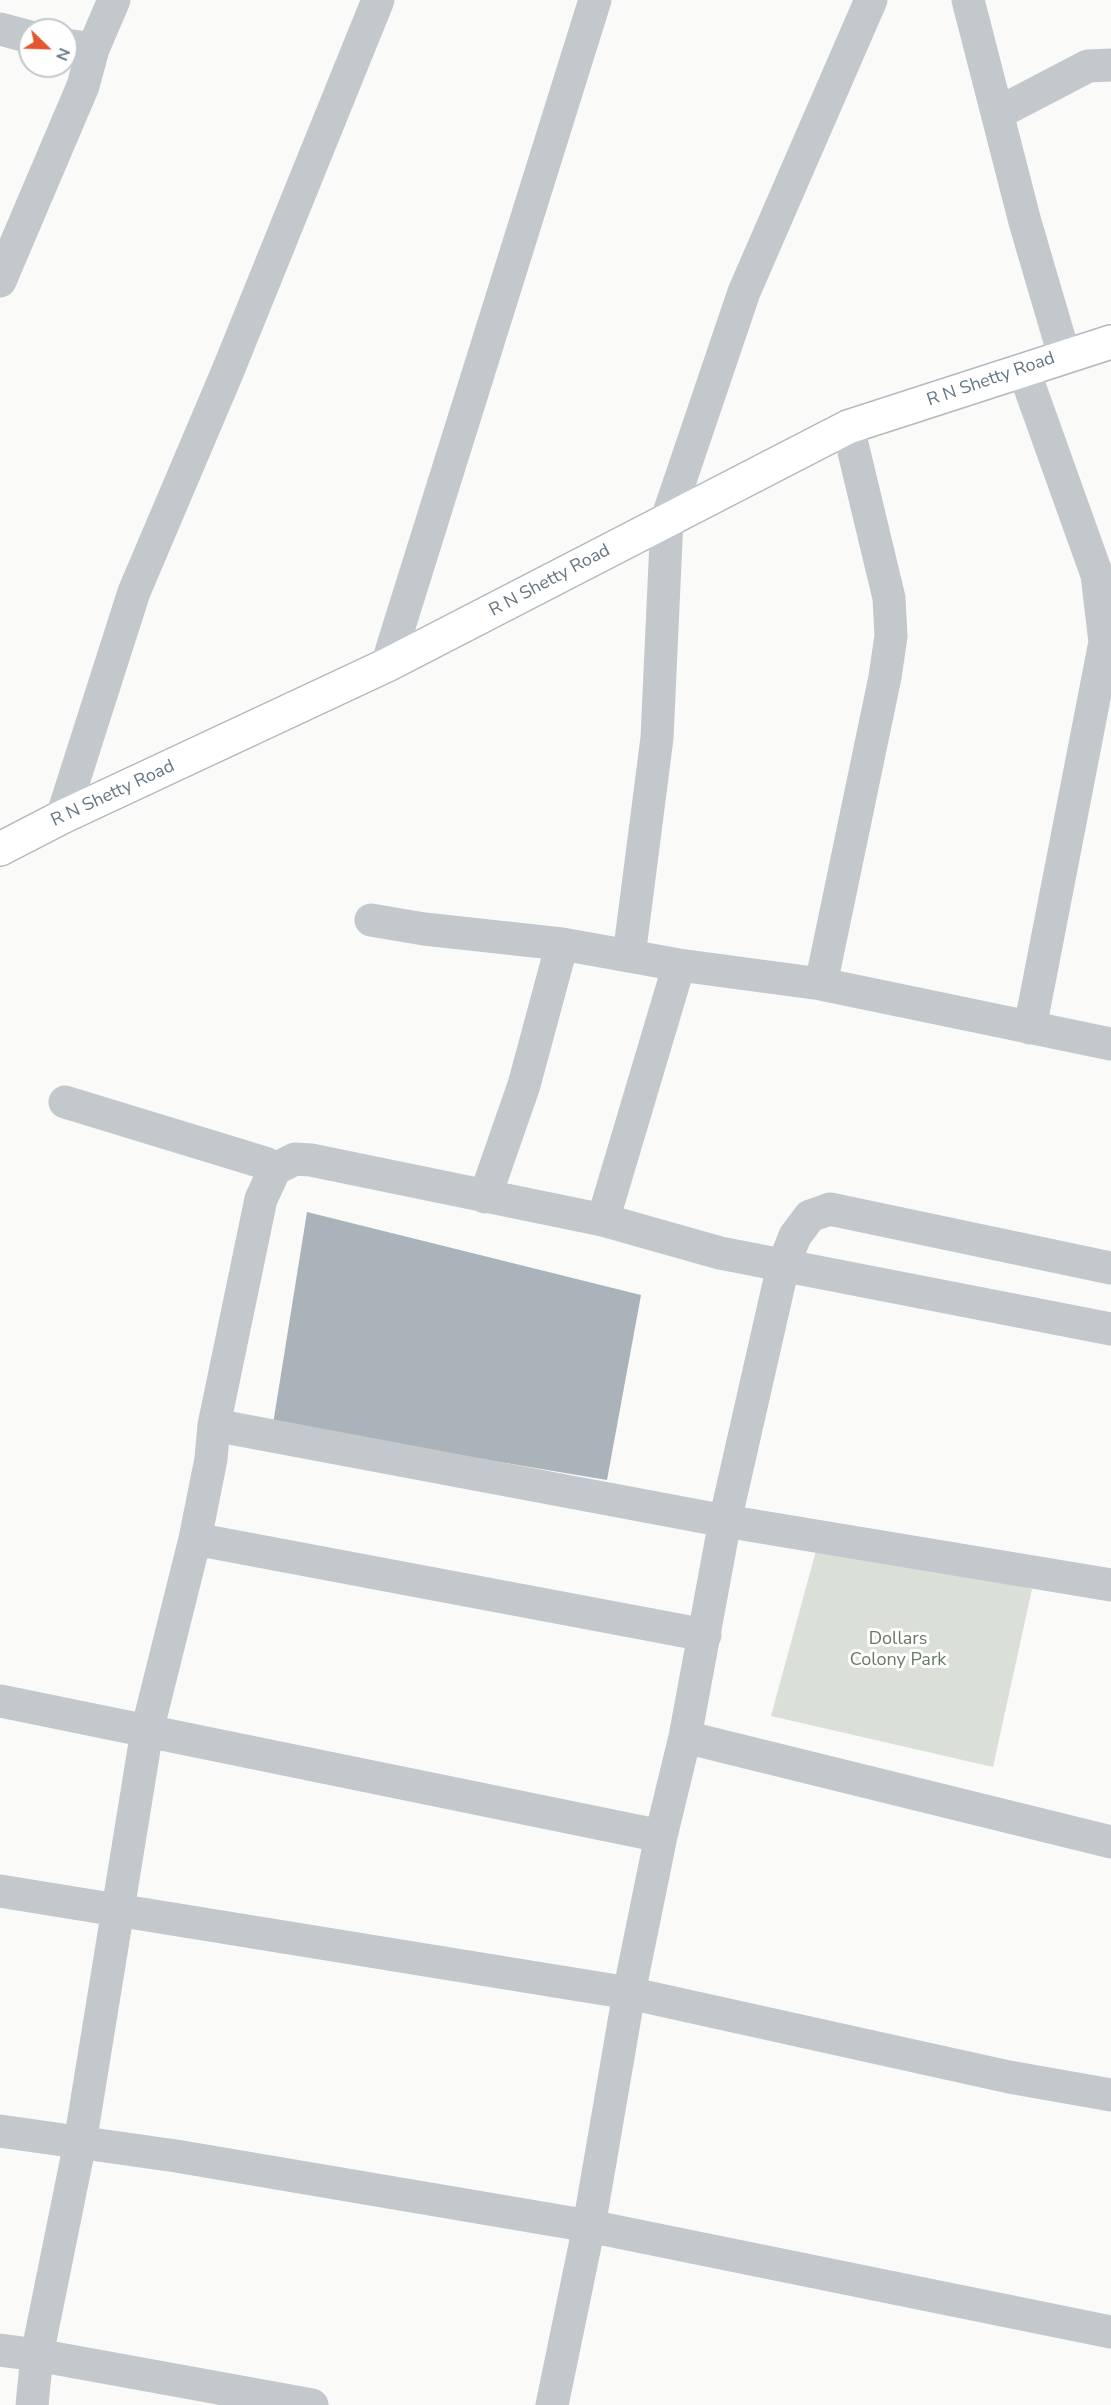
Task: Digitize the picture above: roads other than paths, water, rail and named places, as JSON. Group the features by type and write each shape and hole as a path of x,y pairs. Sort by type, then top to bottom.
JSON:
{"street":[{"path":"0,281 8,241 83,86 80,47 114,0"},
{"path":"62,818 134,592 227,373 378,0"},
{"path":"387,665 595,0"},
{"path":"629,956 657,738 667,519 744,292 871,0"},
{"path":"968,0 1025,222 1064,355"},
{"path":"0,29 18,34"},
{"path":"998,113 1088,66 1111,65"},
{"name":"R N Shetty Road","path":"0,849 387,665 848,427 1064,355 1111,342"},
{"path":"1024,370 1097,575 1105,642 1030,1028"},
{"path":"821,984 885,677 891,636 889,598 848,427"},
{"path":"371,920 424,929 562,944 679,965 821,984 1111,1044"},
{"path":"484,1197 524,1085 562,944"},
{"path":"603,1220 679,965"},
{"path":"65,1102 265,1163 276,1169"},
{"path":"32,2405 38,2355 80,2142 147,1731 195,1539 211,1459 213,1425 261,1199 276,1169 295,1159 311,1160 603,1220 720,1253 1111,1329"},
{"path":"552,2405 589,2226 628,1992 661,1836 685,1737 725,1521 783,1266 795,1236 810,1216 830,1209 1111,1268"},
{"path":"213,1425 725,1521 1111,1585"},
{"path":"195,1539 705,1635"},
{"path":"0,1701 661,1836"},
{"path":"685,1737 1111,1842"},
{"path":"0,1891 628,1992 1009,2077 1111,2096"},
{"path":"0,2131 176,2156 589,2226 1111,2332"},
{"path":"0,2350 312,2405"}],"park label":[{"name":"Dollars Colony Park","path":"898,1650"}]}
